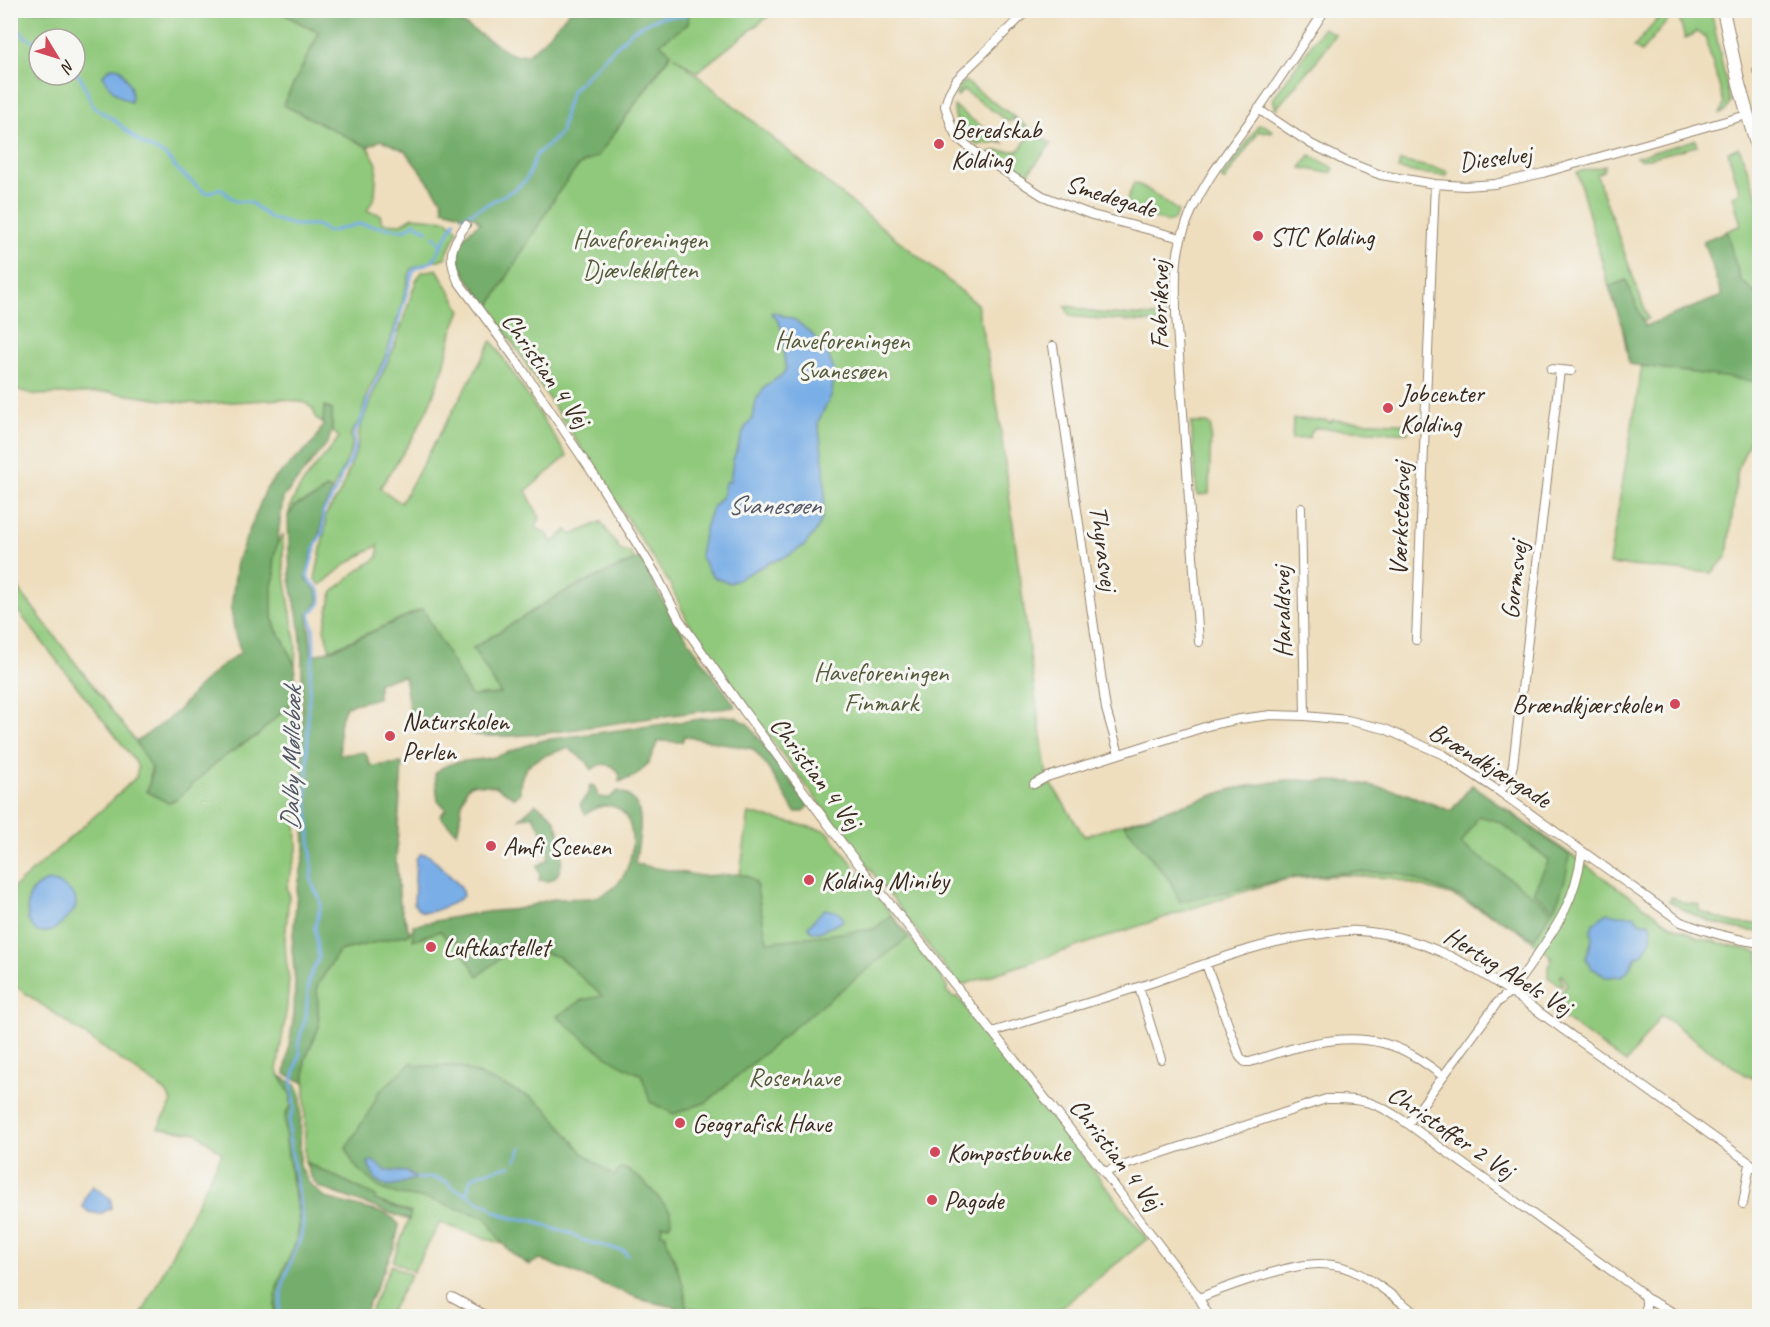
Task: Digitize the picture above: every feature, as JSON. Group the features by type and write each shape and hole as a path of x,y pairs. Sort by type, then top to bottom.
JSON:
{"main road":[{"path":"1723,10 1747,115 1760,158"}],"street":[{"name":"Smedegade","path":"1028,10 957,79 949,93 945,106 952,128 959,139 979,155 1042,196 1092,215 1181,238"},
{"name":"Fabriksvej","path":"1199,642 1176,314 1175,275 1181,238 1192,206 1209,177 1325,10"},
{"name":"Dieselvej","path":"1258,109 1311,144 1347,162 1381,175 1435,184 1465,186 1495,184 1543,173 1747,115"},
{"name":"Værkstedsvej","path":"1416,640 1435,184"},
{"name":"Christian 4 Vej","path":"466,225 451,252 458,281 519,364 596,478 657,576 679,619 708,662 848,851 1104,1172 1198,1298 1209,1317"},
{"name":"Thyrasvej","path":"1053,346 1106,709 1119,754"},
{"name":"Gormsvej","path":"1500,792 1509,779 1513,765 1556,369 1571,371"},
{"name":"Haraldsvej","path":"1301,508 1305,716"},
{"name":"Brændkjærgade","path":"1035,784 1047,777 1240,718 1270,715 1347,720 1385,729 1444,755 1500,792 1682,922 1730,939 1760,943"},
{"path":"1408,1124 1497,1003 1511,993 1559,923 1578,878 1582,852"},
{"name":"Hertug Abels Vej","path":"992,1032 1282,940 1357,931 1378,933 1427,945 1457,959 1511,993 1760,1170"},
{"path":"1206,964 1240,1057 1245,1062 1323,1040 1347,1038 1382,1043 1412,1055 1443,1076"},
{"path":"1139,987 1161,1059"},
{"name":"Christoffer 2 Vej","path":"1104,1172 1326,1099 1352,1098 1371,1102 1388,1110 1408,1124 1646,1298 1680,1317"},
{"path":"1743,1204 1750,1164"},
{"path":"1198,1298 1289,1267 1326,1264 1362,1275 1420,1317"},
{"path":"453,1297 487,1317"},
{"path":"1646,1298 1646,1317"}],"green space":[{"path":"11,11 278,11 319,33 283,105 368,147 377,164 375,196 367,211 380,214 382,223 402,224 413,217 447,220 458,230 445,258 412,268 410,272 385,357 367,394 361,419 351,433 352,446 349,456 332,491 326,488 316,497 296,505 288,516 302,484 339,437 332,431 332,410 325,406 323,424 316,418 313,409 305,403 282,399 202,404 109,392 36,395 11,388"},
{"path":"278,11 443,11 513,55 528,54 570,11 689,11 688,24 660,43 671,53 598,156 579,165 559,191 489,307 463,271 458,256 461,241 480,223 474,216 466,218 443,209 442,200 405,151 381,140 368,147 283,105 319,33"},
{"path":"689,11 775,11 697,72 674,56 977,304 998,409 1047,777 1084,836 1233,789 1286,780 1352,782 1401,792 1451,811 1472,785 1671,925 1699,938 1759,952 1759,1080 1745,1075 1661,1015 1626,1063 1551,1009 1567,984 1562,975 1560,976 1563,984 1561,986 1548,977 1548,967 1552,959 1547,952 1511,925 1453,896 1392,878 1344,875 1287,879 959,986 729,684 687,620 670,584 489,307 559,191 579,165 598,156 672,53 659,43 688,24"},
{"path":"1664,11 1676,11 1641,52 1634,47"},
{"path":"1677,11 1711,11 1730,102 1726,110 1720,114 1724,103 1705,37 1697,31 1685,38"},
{"path":"1323,28 1335,34 1312,68 1276,109 1273,99"},
{"path":"965,81 1051,144 1026,176 990,153 1018,151 1028,138 1018,129 1021,126 1013,119 1009,122 963,90 958,96 956,95 959,86"},
{"path":"954,106 1005,144 997,142 977,145 960,128"},
{"path":"1259,125 1264,125 1273,131 1265,133 1259,131 1224,181 1221,178"},
{"path":"1695,140 1697,146 1641,160 1636,157"},
{"path":"1739,147 1759,200 1759,297 1741,280 1732,256 1727,231 1741,225 1733,196 1740,193 1728,152"},
{"path":"1310,155 1334,168 1332,172 1301,168"},
{"path":"1400,161 1448,171 1447,176 1398,169"},
{"path":"1605,166 1597,176 1648,319 1643,322 1626,280 1609,287 1577,172"},
{"path":"1134,183 1144,187 1178,211 1174,220 1167,222 1124,208"},
{"path":"1727,231 1741,280 1759,297 1759,382 1629,364 1622,325 1609,287 1626,280 1645,326 1722,296 1703,241"},
{"path":"437,269 461,310 452,332 444,367 429,406 412,439 380,488 401,503 492,341 567,456 526,491 540,518 536,527 548,535 552,543 567,530 572,535 601,522 621,551 630,552 635,560 562,593 473,648 501,694 471,696 422,609 330,650 324,629 332,593 352,575 378,557 378,545 346,564 321,585 315,579 326,524 325,516 340,493 357,449 359,431 393,350 416,281 422,272"},
{"path":"1065,306 1120,315 1165,316 1167,320 1157,323 1077,317 1070,316"},
{"path":"1642,366 1756,381 1749,443 1738,468 1727,556 1712,573 1609,564"},
{"path":"324,406 332,410 332,431 328,442 283,498 273,562 275,574 272,585 272,617 295,666 296,699 257,736 217,762 177,799 168,803 146,791 152,770 136,742 179,710 198,687 241,652 231,609 237,561 266,489 314,442 323,425"},
{"path":"1293,419 1416,424 1417,427 1408,427 1408,433 1315,428 1309,438 1292,439"},
{"path":"1191,423 1207,423 1211,426 1209,494 1197,495"},
{"path":"326,488 332,491 322,511 321,529 306,578 318,593 319,602 308,614 312,656 334,649 423,609 471,696 501,694 473,648 562,593 641,557 672,616 736,707 517,736 473,735 467,729 413,729 404,676 378,682 378,698 346,706 339,725 340,755 365,752 371,766 402,763 396,861 400,904 410,934 339,951 317,986 319,1027 305,1060 305,1083 285,1074 294,1013 295,981 292,949 297,892 305,850 302,659 300,628 290,579 288,516 296,505 316,497"},
{"path":"283,534 283,563 296,646 295,666 272,617 272,585 275,574 273,562 277,545"},
{"path":"11,579 136,742 151,766 149,786 196,780 217,762 257,736 293,703 297,850 287,888 289,894 285,940 289,979 277,1070 291,1095 291,1107 286,1113 286,1137 298,1212 299,1236 277,1289 274,1316 141,1316 222,1153 197,1133 158,1128 172,1102 166,1092 11,983 10,891 106,806 136,777 138,768 135,761 11,602"},
{"path":"724,716 736,717 748,724 809,806 803,812 795,812 771,772 753,749 684,736 682,742 658,741 649,762 637,775 619,782 620,775 614,767 602,764 592,770 587,762 568,748 549,754 527,767 520,782 520,793 515,798 495,786 472,784 463,799 457,833 440,816 446,809 438,801 435,774 447,765 487,759 544,740"},
{"path":"1286,780 1352,782 1401,792 1451,811 1472,785 1569,855 1564,883 1554,909 1533,892 1549,860 1500,822 1479,816 1461,844 1552,911 1534,939 1463,898 1399,873 1355,872 1295,877 1180,902 1170,881 1124,824 1233,789"},
{"path":"590,785 594,786 599,797 609,798 618,791 629,796 635,803 639,812 640,833 635,864 701,876 740,874 756,883 767,942 874,929 891,915 909,937 798,1024 707,1102 674,1114 650,1102 642,1075 607,1057 557,1016 582,1000 602,996 559,957 535,950 511,950 478,976 453,938 447,940 441,931 413,940 413,925 477,913 518,909 549,900 589,898 611,890 622,878 629,863 632,846 631,830 626,816 616,808 603,806 585,814 580,805"},
{"path":"536,804 552,816 561,840 562,862 555,878 548,881 539,880 537,866 548,860 549,853 539,825 532,815 519,819"},
{"name":"Geografisk Have","path":"749,813 827,831 948,987 946,990 952,997 958,997 1147,1239 1048,1316 716,1316 440,1223 413,1272 393,1261 411,1213 374,1200 376,1196 305,1162 305,1060 319,1027 317,986 339,951 409,934 409,931 740,874"},
{"path":"1672,897 1684,903 1700,905 1699,911 1721,919 1744,924 1759,923 1759,932 1724,926 1701,918 1669,901"},
{"path":"412,1062 428,1066 459,1066 530,1097 545,1107 583,1153 614,1176 621,1168 640,1179 670,1211 671,1222 669,1225 662,1225 661,1233 666,1234 667,1243 683,1283 686,1312 646,1301 539,1259 530,1265 504,1245 487,1218 428,1199 400,1195 378,1187 354,1165 346,1148 372,1107 378,1093"},
{"path":"280,1076 296,1085 301,1094 300,1166 309,1183 325,1198 386,1214 399,1225 395,1245 363,1316 274,1316 277,1289 295,1244 299,1225 285,1128 285,1116 291,1107 291,1095"},
{"path":"305,1162 376,1196 375,1200 411,1213 409,1220 319,1187 311,1177"},
{"path":"391,1265 411,1275 388,1316 368,1316"}],"water":[{"path":"113,67 120,68 127,80 132,92 131,102 114,92 103,76"},
{"name":"Svanesøen","path":"771,313 795,320 825,346 834,371 832,394 818,422 824,467 825,493 822,519 805,545 788,556 730,583 715,578 700,555 712,508 723,495 725,482 730,482 733,460 745,428 753,418 756,400 765,387 783,374 786,368 783,332 777,319"},
{"path":"420,854 430,856 461,887 463,896 431,912 418,909 414,904 416,859"},
{"path":"48,881 63,886 72,893 76,903 75,908 70,916 54,929 48,932 37,932 28,921 28,901 36,887"},
{"path":"825,909 838,912 842,916 842,922 819,932 812,932 808,926"},
{"path":"1607,913 1635,915 1637,920 1644,924 1648,922 1652,926 1651,939 1643,954 1636,957 1626,973 1621,976 1605,977 1592,969 1586,958 1592,940 1593,924"},
{"path":"373,1161 386,1171 407,1172 417,1178 395,1185 385,1185 372,1173 368,1162"},
{"path":"93,1186 111,1199 111,1208 100,1214 89,1212 83,1207 86,1196"}],"waterway":[{"path":"710,15 714,10"},
{"path":"463,217 515,189 525,181 536,155 561,132 572,91 633,30 662,17 685,16"},
{"name":"Dalby Møllebæk","path":"10,27 17,28 27,38"},
{"name":"Dalby Møllebæk","path":"85,87 93,107 113,119 141,143 165,155 180,172 204,192 209,193 220,188 235,201 250,202 270,218 294,225 317,225 328,232 358,224 404,230 415,223 428,231"},
{"name":"Dalby Møllebæk","path":"278,1316 284,1280 301,1236 303,1224 289,1137 290,1119 294,1109 292,1082 306,1016 309,979 319,957 315,927 321,905 311,878 307,798 308,712 314,651 310,613 321,601 319,590 307,577 316,544 323,531 323,512 350,461 355,447 354,433 389,353 413,271 433,261 455,221"},
{"name":"Dalby Møllebæk","path":"434,236 442,246"},
{"path":"516,1160 522,1147"},
{"path":"466,1192 473,1177 511,1165"},
{"path":"417,1178 431,1177 447,1182 491,1208"},
{"path":"494,1211 511,1218 532,1220 573,1234 585,1241 624,1251 627,1255"}],"place":[{"name":"Beredskab Kolding","path":"939,144"},
{"name":"STC Kolding","path":"1258,236"},
{"name":"Jobcenter Kolding","path":"1388,408"},
{"name":"Brændkjærskolen","path":"1675,704"},
{"name":"Naturskolen Perlen","path":"390,736"},
{"name":"Amfi Scenen","path":"491,846"},
{"name":"Kolding Miniby","path":"809,880"},
{"name":"Luftkastellet","path":"431,947"},
{"name":"Geografisk Have","path":"680,1123"},
{"name":"Kompostbunke","path":"935,1152"},
{"name":"Pagode","path":"932,1200"}],"park label":[{"name":"Haveforeningen Djævlekløften","path":"640,254"},
{"name":"Haveforeningen Svanesøen","path":"842,355"},
{"name":"Haveforeningen Finmark","path":"881,687"},
{"name":"Rosenhave","path":"794,1077"}]}
